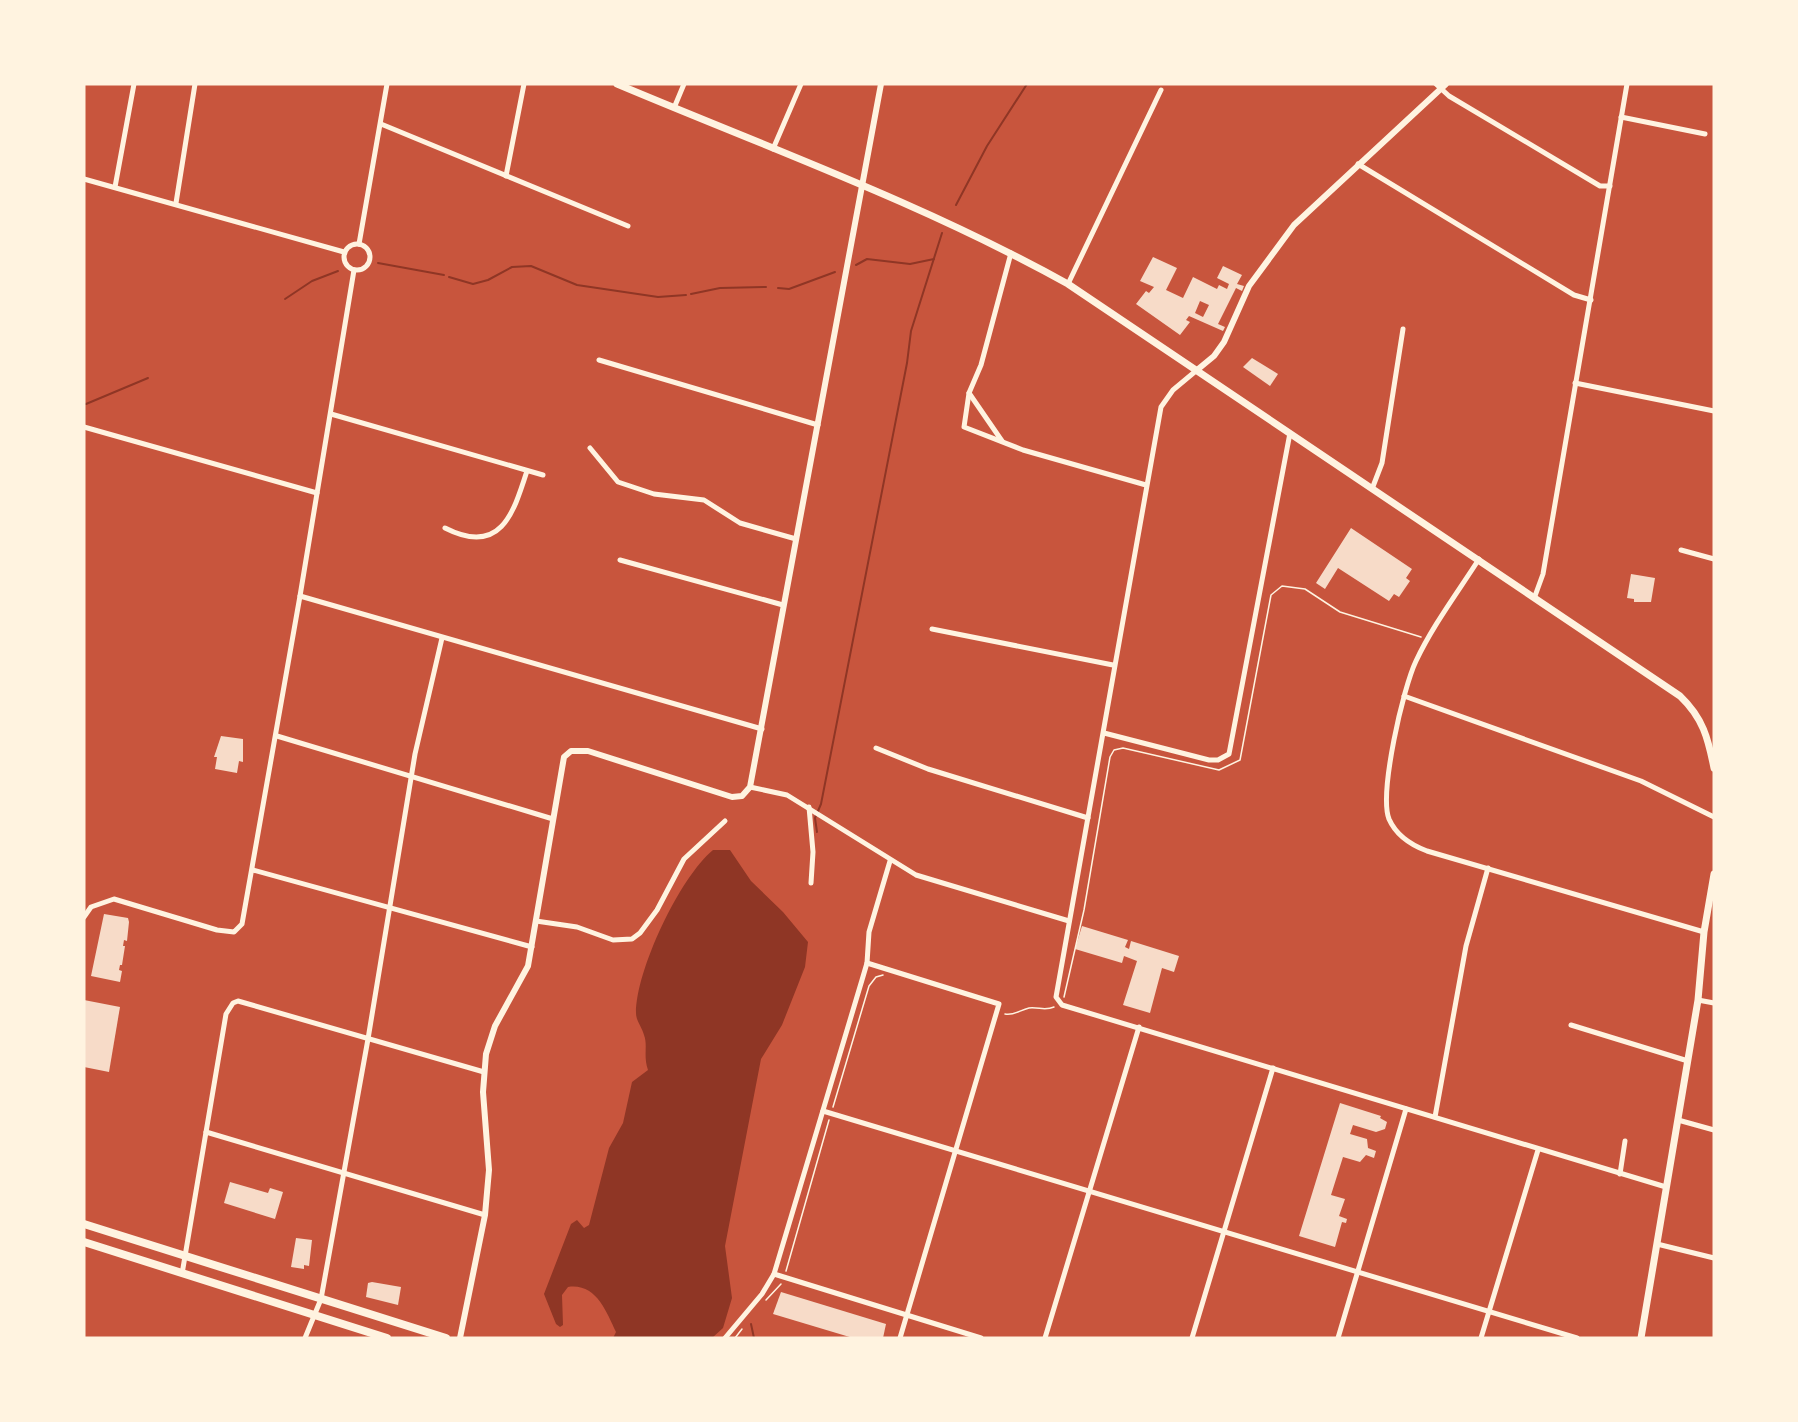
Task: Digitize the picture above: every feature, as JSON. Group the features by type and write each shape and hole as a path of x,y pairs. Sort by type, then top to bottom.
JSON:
{"main road":[{"path":"617,84 862,186 1011,253 1068,284 1535,596 1680,696 1700,719 1712,743 1714,768"},
{"path":"1641,1338 1698,1000 1704,932 1714,874"},
{"path":"84,1224 446,1338"},
{"path":"84,1242 387,1338"}],"street":[{"path":"116,187 134,84"},
{"path":"176,203 195,84"},
{"path":"359,244 387,84"},
{"path":"506,176 524,84"},
{"path":"674,108 684,84"},
{"path":"773,149 801,84"},
{"path":"460,1338 485,1215 489,1170 483,1072 495,1026 524,975 532,947 564,757 571,751 580,749 732,797 742,796 750,787 881,84"},
{"path":"1535,596 1543,574 1627,84"},
{"path":"1610,186 1600,186 1441,86 1294,225 1249,286 1224,342 1214,356 1173,390 1161,407 1113,665 1104,733 1069,921 1058,1000 1538,1150 1666,1187"},
{"path":"1068,284 1161,90"},
{"path":"1621,117 1705,134"},
{"path":"381,124 628,226"},
{"path":"1358,164 1574,295 1590,300"},
{"path":"84,179 344,252"},
{"path":"359,244 368,249 370,258 366,267 354,270 346,266 344,252 350,245 359,244"},
{"path":"1011,253 981,365 969,393 964,427 1023,450 1146,485"},
{"path":"84,916 91,907 114,899 217,930 234,932 242,924 277,736 354,270"},
{"path":"1372,489 1382,463 1403,329"},
{"path":"599,360 818,425"},
{"path":"1575,383 1714,411"},
{"path":"969,393 1002,441"},
{"path":"331,414 543,475"},
{"path":"84,427 317,493"},
{"path":"1104,733 1209,760 1225,758 1229,754 1290,433"},
{"path":"590,448 618,482 654,494 704,500 740,523 796,539"},
{"path":"445,528 472,537 491,535 507,523 516,506 527,471"},
{"path":"1681,550 1714,559"},
{"path":"1479,559 1414,663 1404,696 1386,793 1390,821 1402,836 1418,847 1704,932"},
{"path":"620,560 783,605"},
{"path":"300,596 762,729"},
{"path":"932,629 1113,665"},
{"path":"305,1338 321,1299 368,1039 422,717 442,638"},
{"path":"1404,696 1641,780 1714,817"},
{"path":"277,736 553,819"},
{"path":"876,748 928,769 1088,818"},
{"path":"750,787 787,795 829,819 890,861 925,879 1069,921"},
{"path":"809,807 813,852 812,884"},
{"path":"536,921 577,927 614,940 632,939 640,933 657,910 684,860 725,821"},
{"path":"725,1338 762,1294 774,1274 867,963 869,932 890,861"},
{"path":"1434,1117 1466,946 1488,868"},
{"path":"253,870 532,947"},
{"path":"867,963 999,1004 957,1153 900,1338"},
{"path":"1698,1000 1714,1003"},
{"path":"182,1274 228,1007 238,1001 483,1072"},
{"path":"1571,1025 1688,1061"},
{"path":"1045,1338 1139,1027"},
{"path":"1192,1338 1273,1068"},
{"path":"1338,1338 1406,1109"},
{"path":"823,1112 1577,1338"},
{"path":"1678,1120 1714,1130"},
{"path":"206,1132 485,1215"},
{"path":"1620,1174 1625,1141"},
{"path":"1481,1338 1538,1150"},
{"path":"1657,1244 1714,1258"},
{"path":"774,1274 981,1338"}],"path":[{"path":"997,1011 1008,1015 1033,1008 1047,1010 1066,994 1084,910 1111,753 1123,748 1220,770 1240,760 1274,591 1282,586 1305,589 1340,612 1428,639"},
{"path":"763,1303 776,1292 784,1278 869,986 876,977 884,975"},
{"path":"735,1338 746,1324"}],"shaded area":[{"path":"713,850 730,850 751,881 783,912 808,942 805,967 782,1025 761,1059 725,1246 732,1298 723,1328 712,1338 613,1338 616,1332 604,1307 593,1294 578,1287 568,1287 562,1295 563,1325 560,1327 556,1324 544,1294 571,1224 577,1220 584,1228 589,1225 609,1148 623,1123 632,1082 648,1070 645,1039 636,1013 643,973 674,902 700,863"}],"building":[{"path":"1153,257 1177,268 1166,290 1183,298 1193,277 1217,289 1219,285 1227,289 1229,284 1217,278 1223,266 1242,275 1237,284 1244,286 1242,291 1236,288 1218,324 1225,327 1223,331 1189,316 1186,320 1190,322 1180,335 1136,304 1146,291 1149,293 1154,287 1140,281","holes":["1200,301 1209,305 1203,317 1195,313"]},
{"path":"1252,358 1278,374 1270,386 1243,367"},
{"path":"1351,528 1412,569 1406,578 1410,581 1399,597 1394,594 1389,601 1338,568 1325,589 1316,583"},
{"path":"1631,574 1655,578 1651,602 1634,602 1634,599 1627,598"},
{"path":"221,736 243,739 243,762 239,761 237,773 215,769 217,757 214,757"},
{"path":"104,914 128,918 129,922 127,941 124,940 123,946 125,946 122,965 119,970 122,971 120,982 91,976"},
{"path":"1082,926 1128,940 1125,947 1129,949 1131,941 1179,956 1174,972 1162,968 1150,1013 1123,1005 1137,961 1124,956 1122,963 1075,949"},
{"path":"84,1000 120,1007 109,1072 84,1067"},
{"path":"1340,1103 1381,1116 1380,1118 1387,1122 1385,1129 1376,1132 1353,1125 1350,1134 1367,1139 1368,1148 1376,1151 1374,1158 1366,1155 1360,1162 1343,1157 1331,1195 1345,1199 1339,1216 1347,1219 1346,1223 1342,1222 1335,1247 1299,1236"},
{"path":"230,1182 268,1193 270,1188 283,1192 275,1219 224,1203"},
{"path":"296,1238 312,1240 309,1266 304,1265 304,1269 291,1267"},
{"path":"368,1283 401,1287 398,1305 366,1297"},
{"path":"781,1292 886,1324 883,1338 853,1338 773,1314"}],"waterway":[{"path":"956,205 987,146 1027,84"},
{"path":"817,832 815,818 821,804 907,363 911,331 942,233"},
{"path":"856,265 867,259 910,264 934,259"},
{"path":"378,263 444,275"},
{"path":"449,277 473,284 488,280 512,267 531,266 577,285 658,297 686,295"},
{"path":"285,299 312,281 338,271"},
{"path":"778,288 789,289 835,272"},
{"path":"691,294 720,288 766,287"},
{"path":"86,404 148,378"},
{"path":"751,1324 754,1338"}]}
